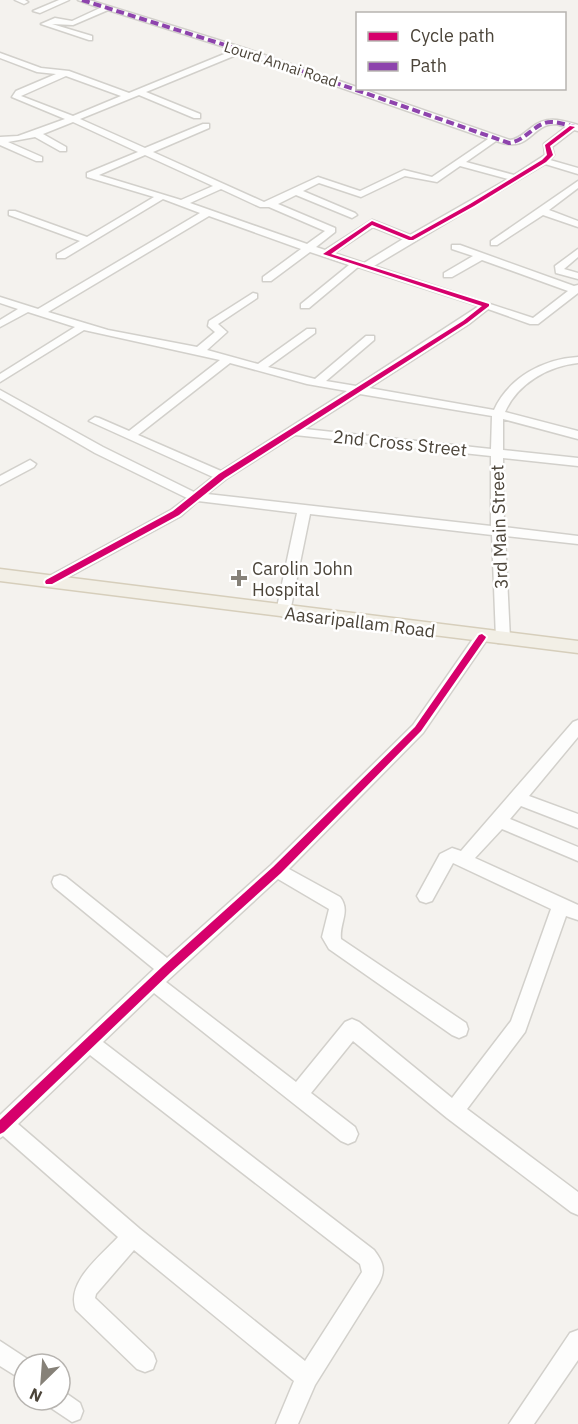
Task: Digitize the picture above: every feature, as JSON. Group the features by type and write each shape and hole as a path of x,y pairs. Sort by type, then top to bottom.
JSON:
{"main road":[{"name":"Aasaripallam Road","path":"0,575 482,637 578,647"}],"street":[{"path":"37,11 65,0"},
{"name":"Lourd Annai Road","path":"82,0 242,50 356,90"},
{"path":"89,38 45,24 55,20 73,23 107,8"},
{"path":"0,141 19,140 36,134 242,50"},
{"path":"0,55 40,70 66,73 129,96"},
{"path":"0,65 12,60"},
{"path":"66,73 16,96 23,101 73,119 219,187 260,204 270,204 332,230 267,279"},
{"name":"Lourd Annai Road","path":"357,90 509,142 518,142 544,123 575,127"},
{"path":"140,92 197,116"},
{"path":"206,126 90,175 162,196 326,254 534,322 577,289"},
{"path":"305,306 361,265 472,205 544,161 550,155 547,146 575,127"},
{"path":"36,134 63,149"},
{"path":"270,204 321,179 356,193 364,193 404,173 436,180 495,138"},
{"path":"0,141 39,159"},
{"path":"544,161 578,171"},
{"path":"458,164 514,178"},
{"path":"494,243 578,184"},
{"path":"181,203 219,187"},
{"path":"295,191 352,215"},
{"path":"60,256 162,196"},
{"path":"542,211 578,224"},
{"path":"12,213 87,240"},
{"path":"40,312 208,213"},
{"path":"326,254 372,223 411,239"},
{"path":"456,247 577,289"},
{"path":"578,252 559,268 560,271 578,276"},
{"path":"448,275 480,256"},
{"path":"199,351 222,332 213,326 213,323 253,296"},
{"path":"0,300 106,333 199,351 317,383 498,414 578,435"},
{"path":"49,582 176,513 222,476 359,390 487,305"},
{"path":"0,324 26,309"},
{"path":"0,379 83,326"},
{"path":"259,368 311,331"},
{"path":"317,383 370,338"},
{"path":"130,436 228,358"},
{"path":"498,414 508,396 528,378 562,361 578,360"},
{"path":"0,393 108,454 195,497 578,540"},
{"name":"3rd Main Street","path":"498,414 495,475 503,639"},
{"path":"95,421 222,476"},
{"name":"2nd Cross Street","path":"293,431 578,462"},
{"path":"0,481 30,464"},
{"path":"283,612 304,510"},
{"path":"307,1377 2,1126 167,969 277,870 418,729 482,637"},
{"path":"464,859 578,726"},
{"path":"518,798 578,821"},
{"path":"499,820 578,854"},
{"path":"426,896 449,855 464,859 578,913"},
{"path":"277,870 334,902 338,907 331,937 335,944 459,1029"},
{"path":"60,882 167,969"},
{"path":"454,1111 518,1026 561,906"},
{"path":"154,983 348,1134"},
{"path":"298,1095 352,1028 454,1111 578,1205"},
{"path":"89,1043 367,1257 374,1267 372,1276 307,1377 287,1424"},
{"path":"133,1236 86,1289 84,1302 87,1308 145,1361"},
{"path":"520,1424 578,1341"}],"marked path":[{"path":"82,0 241,50 356,90"},
{"path":"356,90 509,143 520,140 545,123 554,122 575,127"}],"cycle path":[{"path":"49,582 176,513 222,476 465,322 487,305 326,254 372,223 411,239 544,161 550,155 547,146 572,127"},
{"path":"0,1128 167,969 277,870 418,729 482,637"}],"place":[{"name":"Carolin John Hospital","path":"239,578"}]}
